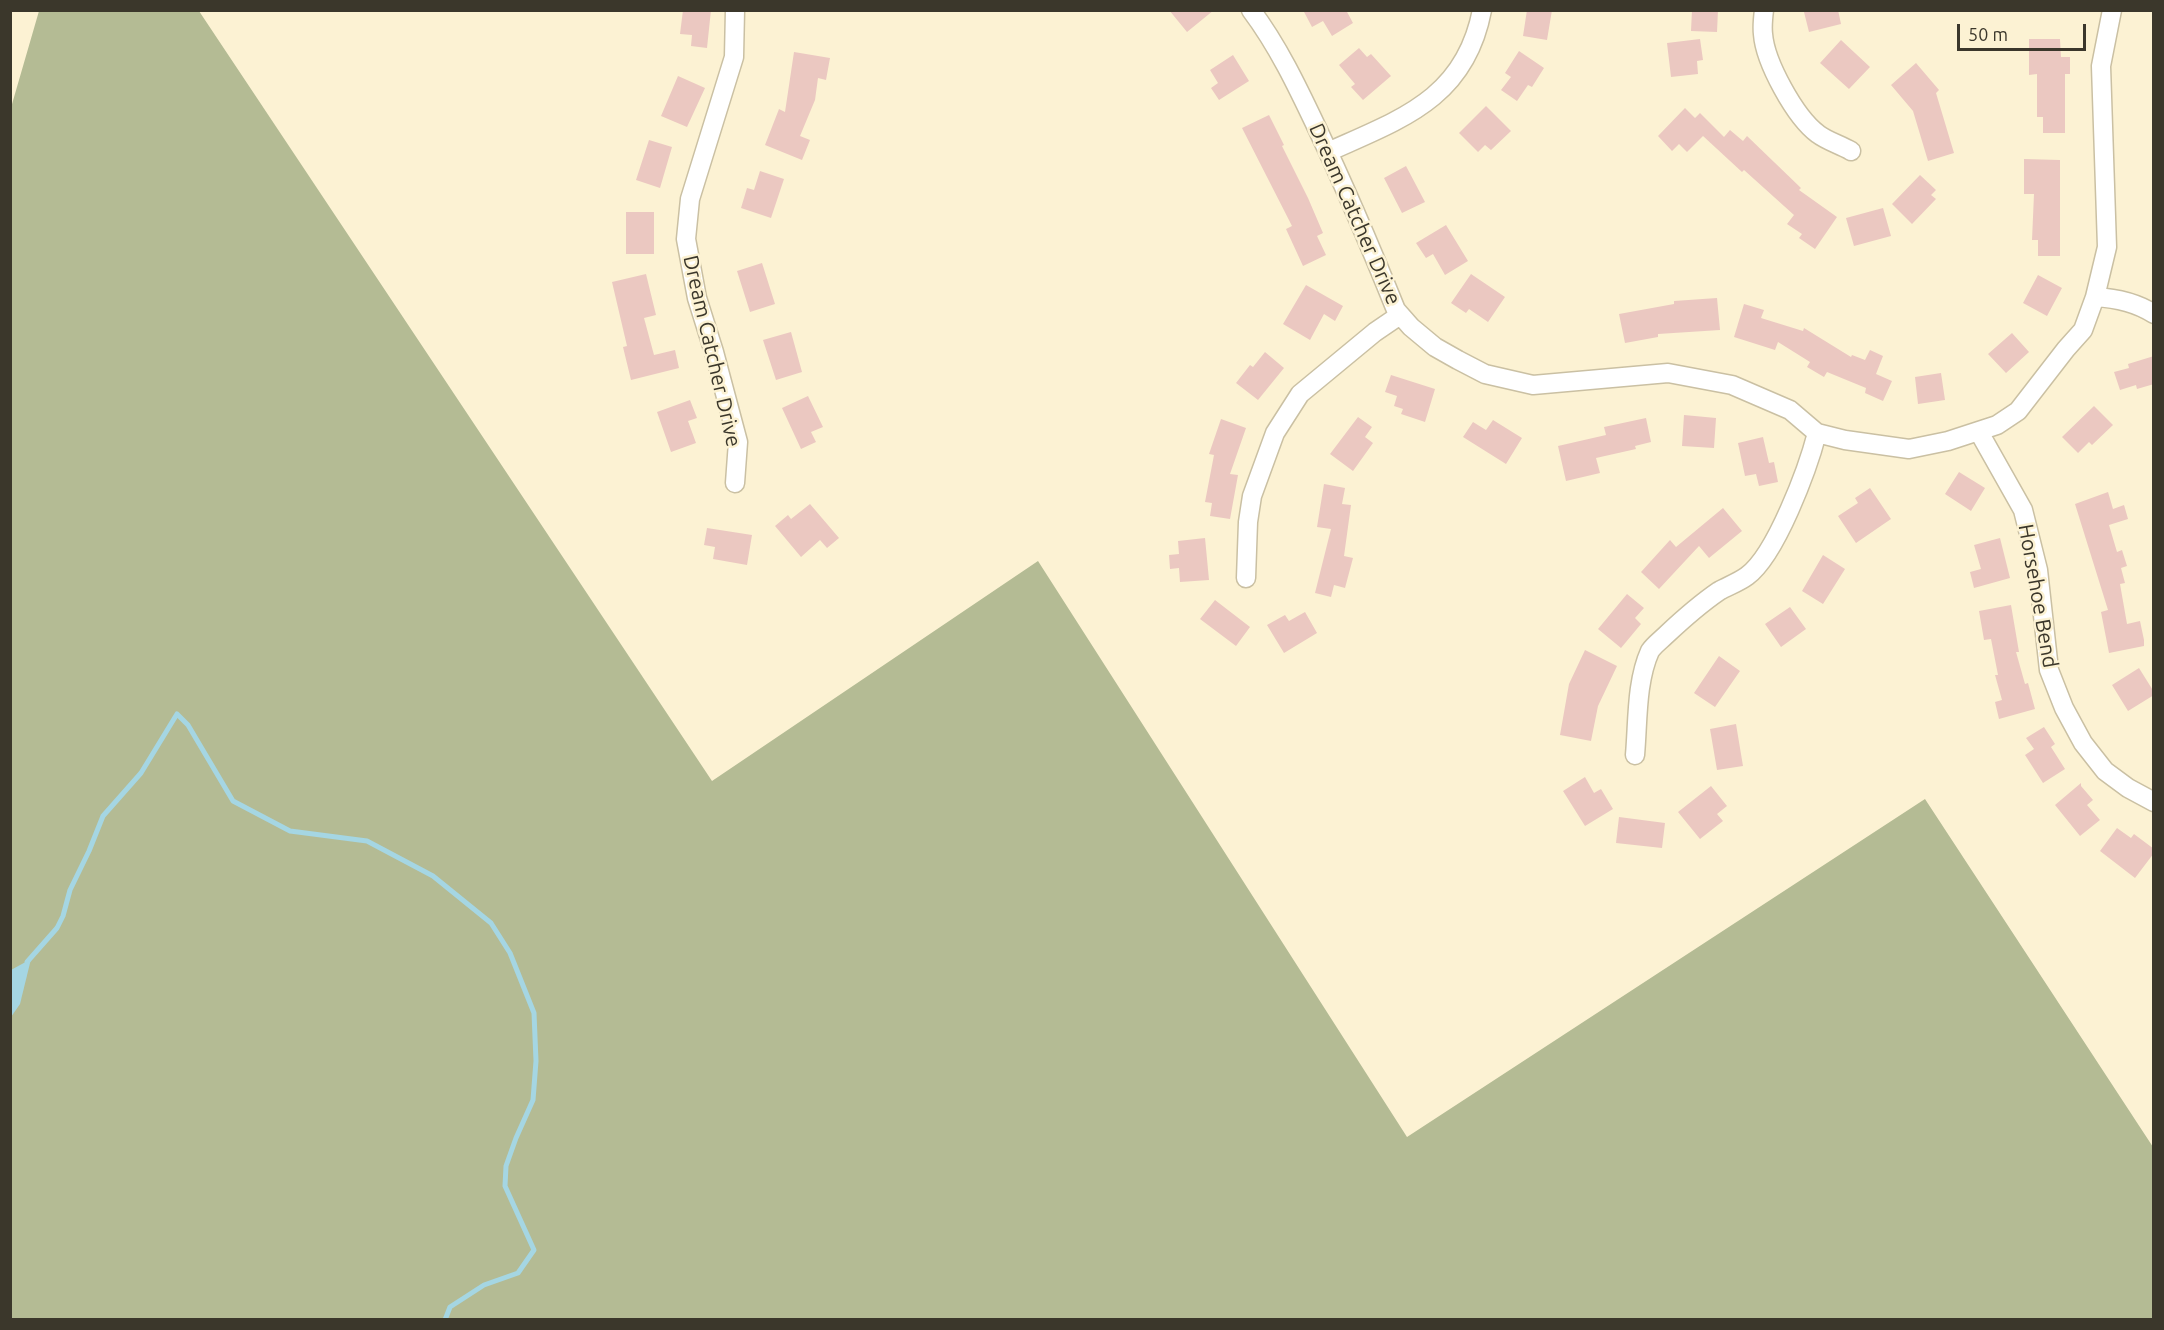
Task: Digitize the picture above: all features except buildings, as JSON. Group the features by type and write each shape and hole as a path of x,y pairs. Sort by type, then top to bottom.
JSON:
{"street":[{"name":"Dream Catcher Drive","path":"735,10 734,57 690,199 686,239 697,298 738,442 735,483"},
{"name":"Dream Catcher Drive","path":"1251,10 1286,65 1328,152 1400,315 1435,346 1485,374 1533,385 1668,373 1732,385 1790,410 1816,433 1845,440 1909,449 1980,432 1997,425 2018,411 2083,330 2095,297 2107,247 2101,66 2112,10"},
{"path":"1328,152 1402,118 1431,99 1453,77 1467,56 1476,35 1482,10"},
{"path":"1764,10 1762,34 1774,70 1788,97 1818,134 1851,150"},
{"path":"2095,297 2110,298 2154,314"},
{"path":"1246,578 1248,522 1252,496 1275,433 1300,394 1375,332 1400,315"},
{"name":"Horsehoe Bend","path":"1980,432 2023,510 2038,570 2049,670 2064,708 2083,743 2105,771 2128,788 2154,802"},
{"path":"1635,755 1640,695 1645,666 1652,649 1688,615 1719,592 1748,575 1763,560 1780,530 1812,451 1816,433"}],"green space":[{"path":"39,11 199,11 712,781 1038,561 1407,1137 1925,799 2153,1147 2153,1319 11,1320 10,111"}],"water":[{"path":"31,959 20,1004 11,1017 11,970"}],"waterway":[{"path":"27,962 57,928 70,890 103,816 141,773 177,714 188,725 233,801 290,831 367,841 433,876 491,923 510,953 534,1013 536,1061 533,1100 506,1166 505,1186 534,1250 518,1273 484,1285 450,1307 445,1320"}]}
